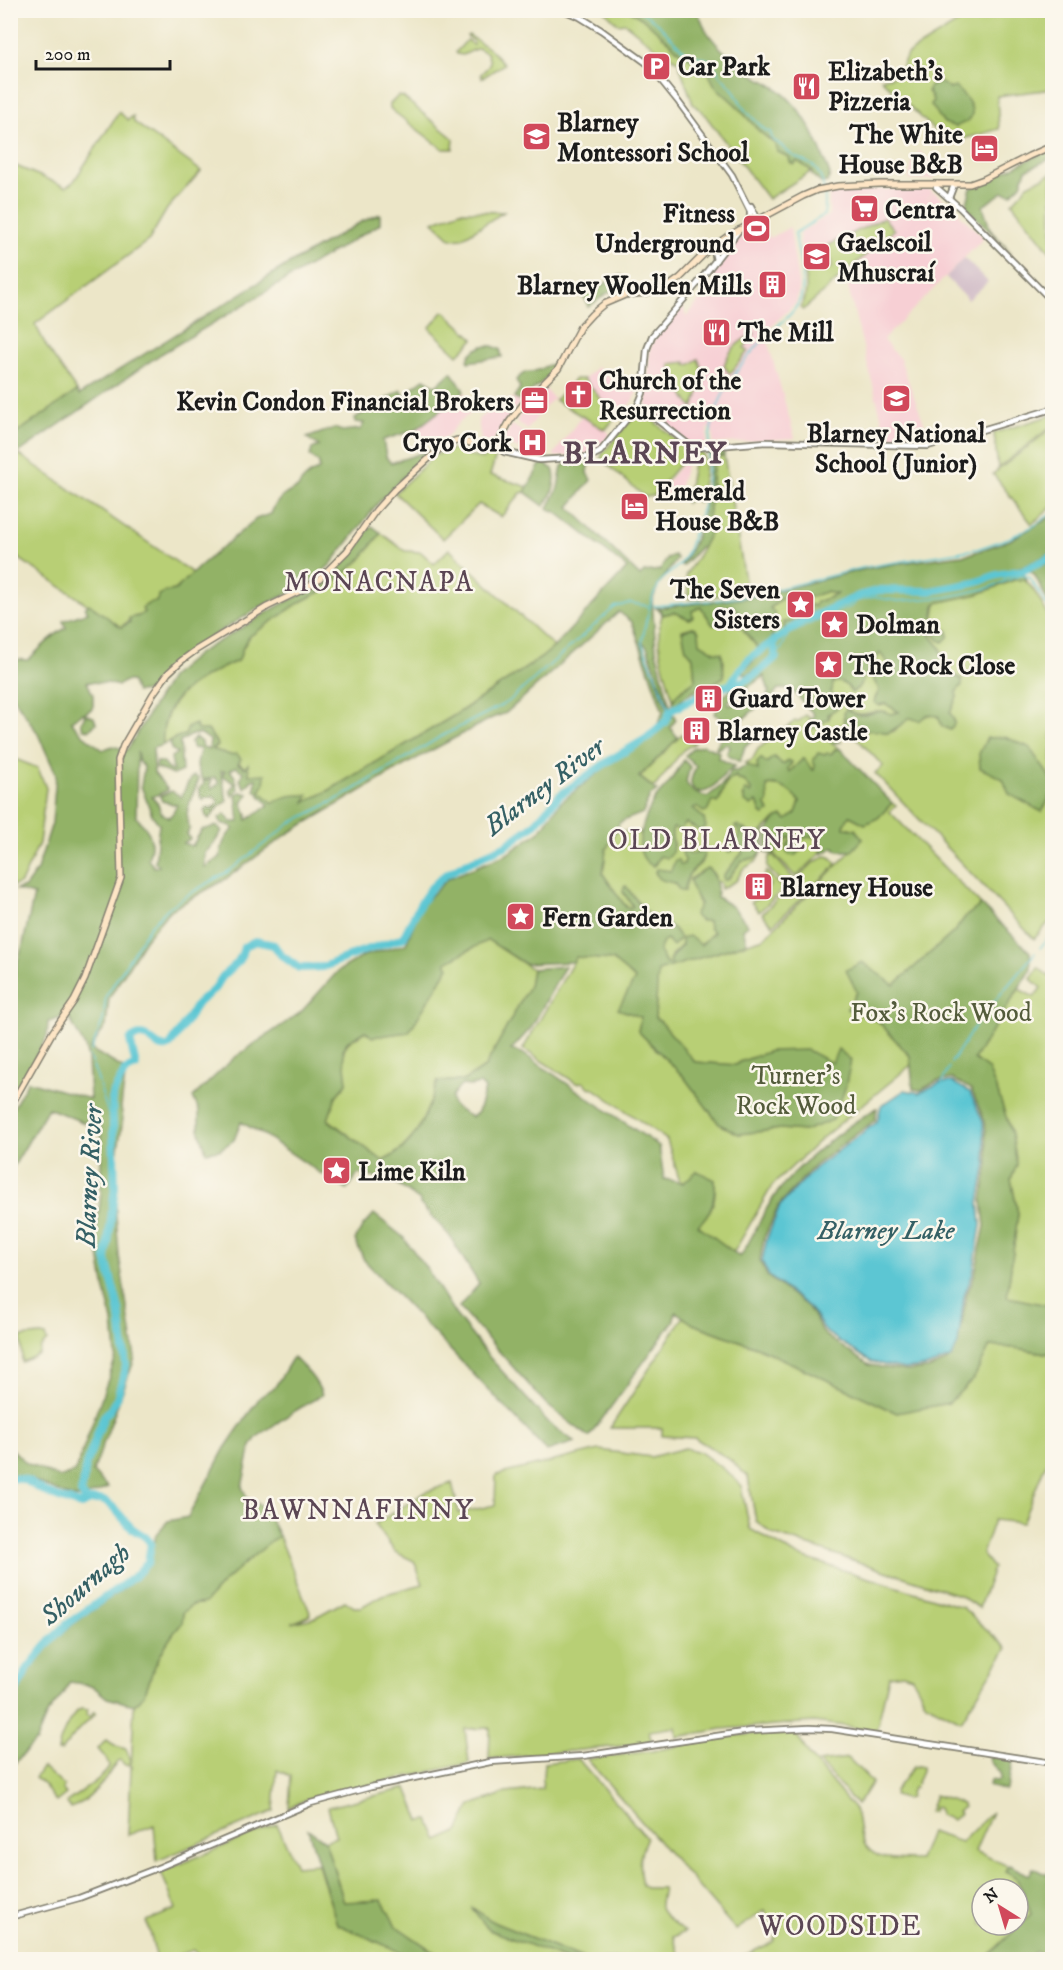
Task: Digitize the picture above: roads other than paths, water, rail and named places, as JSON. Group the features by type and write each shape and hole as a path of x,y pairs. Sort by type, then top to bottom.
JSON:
{"main road":[{"path":"10,1107 85,979 121,878 118,760 123,746 168,673 196,650 319,579 347,551 376,510 394,490 445,444 457,440 496,446 510,421 524,403 558,369 575,336 588,318 604,304 616,298 669,286 713,246 803,196 819,190 880,184 970,184 1053,146"}],"street":[{"path":"563,10 601,30 648,64 732,175 758,220"},
{"path":"937,184 936,187 1053,301"},
{"path":"949,198 954,185"},
{"path":"746,199 751,216 750,224"},
{"path":"752,208 769,214"},
{"path":"496,446 504,452 539,460 594,456 606,445 641,399 647,350 652,336 739,230"},
{"path":"713,246 716,260"},
{"path":"707,251 713,259 709,269"},
{"path":"638,405 693,448 766,442 928,446 1053,409"},
{"path":"10,1917 83,1897 311,1803 490,1762 582,1756 750,1731 809,1728 1053,1763"}],"water":[{"name":"Blarney Lake","path":"952,1082 970,1092 983,1122 986,1163 979,1202 981,1225 973,1273 964,1296 958,1344 951,1358 925,1367 905,1369 871,1362 827,1333 809,1307 769,1276 762,1261 767,1238 780,1206 815,1168 877,1122 881,1106 905,1090 919,1093 939,1083"}],"waterway":[{"path":"639,10 656,22 686,53 710,60 732,88 745,110 765,130 770,132 773,140 817,170 824,189 824,215 795,233 802,278 802,292 798,304 749,355 730,382 716,412 709,445"},
{"path":"670,711 642,643 653,596 661,581 680,564 687,553 705,499 709,450"},
{"path":"654,606 753,595 866,567 977,549 1009,538 1034,526 1052,513"},
{"name":"Blarney River","path":"87,1502 81,1493 86,1465 104,1416 117,1398 126,1366 119,1309 106,1259 115,1187 112,1095 126,1070 136,1066 130,1040 141,1035 146,1036 157,1045 167,1047 198,1003 236,964 244,947 255,941 274,945 281,955 299,968 323,967 403,938 420,904 431,888 445,875 505,846 534,825 560,795 610,760 646,739 666,721 670,711 710,690 730,685 750,658 801,622 861,595 880,590 930,591 974,583 997,575 1024,570 1052,557"},
{"path":"775,655 780,651 788,635 827,615 850,607 857,601 874,597 898,601 946,597 988,588 1022,575 1029,577 1052,613"},
{"path":"91,1051 103,1020 106,996 150,926 168,908 229,871 291,823 347,794 440,737 508,702 615,607 630,603 648,606"},
{"path":"730,685 748,679 776,657 773,643"},
{"path":"1040,948 1052,933"},
{"path":"951,1063 978,1021 1035,953"},
{"path":"89,1056 112,1126"},
{"path":"942,1083 949,1067"},
{"name":"Shournagh","path":"10,1478 25,1480 49,1494 81,1505 91,1501 105,1502 111,1505 133,1529 151,1544 148,1562 135,1576 66,1625 51,1640 28,1668 10,1702"}],"place":[{"name":"Car Park","path":"657,66"},
{"name":"Elizabeth's Pizzeria","path":"807,86"},
{"name":"Blarney Montessori School","path":"536,137"},
{"name":"The White House B&B","path":"984,149"},
{"name":"Centra","path":"864,209"},
{"name":"Fitness Underground","path":"756,228"},
{"name":"Gaelscoil Mhuscraí","path":"816,257"},
{"name":"Blarney Woollen Mills","path":"773,285"},
{"name":"The Mill","path":"717,332"},
{"name":"Church of the Resurrection","path":"578,395"},
{"name":"Blarney National School (Junior)","path":"896,399"},
{"name":"Kevin Condon Financial Brokers","path":"535,401"},
{"name":"Cryo Cork","path":"533,442"},
{"name":"Emerald House B&B","path":"634,506"},
{"name":"The Seven Sisters","path":"801,604"},
{"name":"Dolman","path":"835,624"},
{"name":"The Rock Close","path":"828,665"},
{"name":"Guard Tower","path":"708,698"},
{"name":"Blarney Castle","path":"696,731"},
{"name":"Blarney House","path":"759,887"},
{"name":"Fern Garden","path":"521,917"},
{"name":"Lime Kiln","path":"337,1171"}],"district":[{"name":"BLARNEY","path":"645,452"},
{"name":"MONACNAPA","path":"379,581"},
{"name":"OLD BLARNEY","path":"717,839"},
{"name":"BAWNNAFINNY","path":"358,1509"},
{"name":"WOODSIDE","path":"840,1925"}],"park label":[{"name":"Fox's Rock Wood","path":"941,1012"},
{"name":"Turner's Rock Wood","path":"796,1090"}]}
